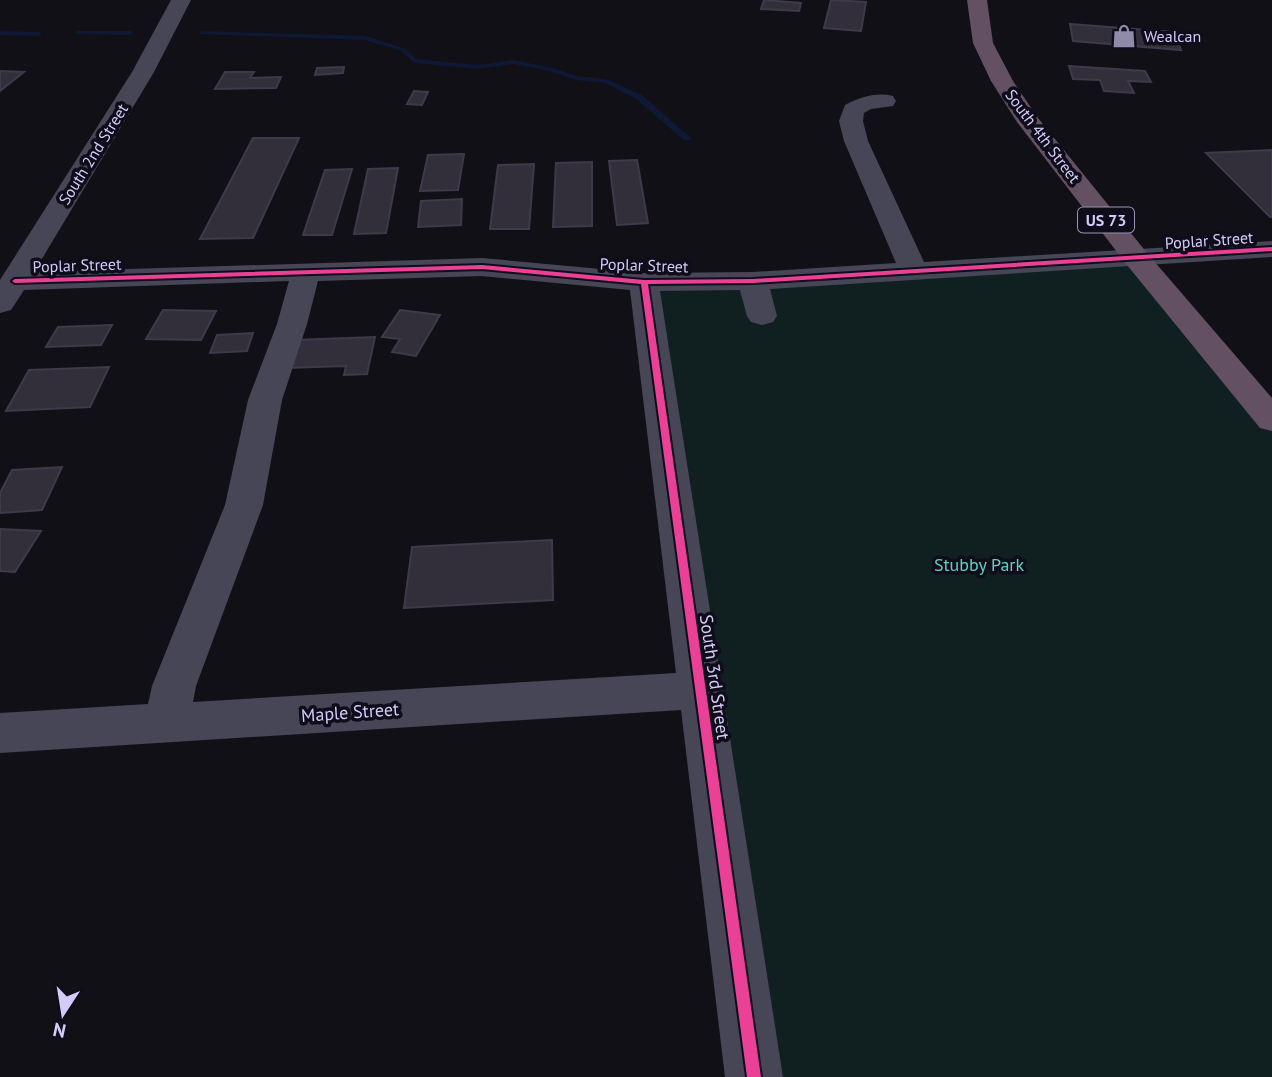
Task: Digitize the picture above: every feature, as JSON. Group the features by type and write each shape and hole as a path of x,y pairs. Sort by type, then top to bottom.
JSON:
{"highway":[{"name":"South 4th Street","path":"976,0 983,43 1002,81 1029,122 1137,259 1272,420"}],"street":[{"name":"South 2nd Street","path":"7,293 143,72 181,0"},
{"path":"885,101 865,103 853,110 851,121 856,141 914,271"},
{"name":"Poplar Street","path":"7,293 306,272 482,267 644,282 753,281 1272,249"},
{"path":"166,723 174,685 244,505 265,400 292,324 306,272"},
{"path":"753,281 762,316"},
{"name":"South 3rd Street","path":"644,282 754,1077"},
{"name":"Maple Street","path":"0,733 701,690"}],"green space":[{"name":"Stubby Park","path":"1137,259 1272,420 1272,1077 754,1077 644,282"}],"building":[{"path":"764,0 801,3 799,11 761,9"},
{"path":"831,0 866,2 861,31 824,28"},
{"name":"Wealcan","path":"1070,24 1174,32 1181,50 1073,41"},
{"path":"1069,66 1145,71 1151,82 1128,81 1134,93 1104,91 1100,80 1073,79"},
{"path":"344,67 343,73 315,75 317,68"},
{"path":"0,71 24,72 0,91"},
{"path":"225,72 254,72 250,78 281,77 276,88 215,89"},
{"path":"414,91 428,92 422,105 407,104"},
{"path":"253,138 299,138 253,238 200,239"},
{"path":"1272,150 1272,217 1270,217 1206,153"},
{"path":"464,154 458,190 420,191 428,155"},
{"path":"637,160 648,223 617,225 609,161"},
{"path":"592,162 592,226 553,227 556,163"},
{"path":"534,164 529,229 490,229 498,165"},
{"path":"398,168 386,233 354,234 368,169"},
{"path":"352,169 332,235 303,235 325,170"},
{"path":"462,199 461,225 418,227 421,201"},
{"path":"163,310 216,311 201,340 146,339"},
{"path":"400,310 440,315 416,356 392,352 400,339 382,337"},
{"path":"112,325 101,345 46,347 58,327"},
{"path":"253,333 247,351 210,353 217,335"},
{"path":"375,337 367,374 344,375 346,366 286,368 294,340"},
{"path":"109,367 90,407 6,411 29,370"},
{"path":"62,467 42,510 0,513 0,493 12,470"},
{"path":"0,529 41,531 15,572 0,571"},
{"path":"552,540 553,600 404,608 412,547"}],"waterway":[{"path":"0,33 39,34"},
{"path":"78,33 131,33"},
{"path":"202,33 366,38 404,50 414,61 477,67 514,62 551,69 576,78 607,81 639,97 688,139"}],"cycle path":[{"path":"15,281 482,267 644,282 753,281 1272,249"},
{"path":"644,282 754,1077"}],"place":[{"name":"Wealcan","path":"1124,36"}]}
